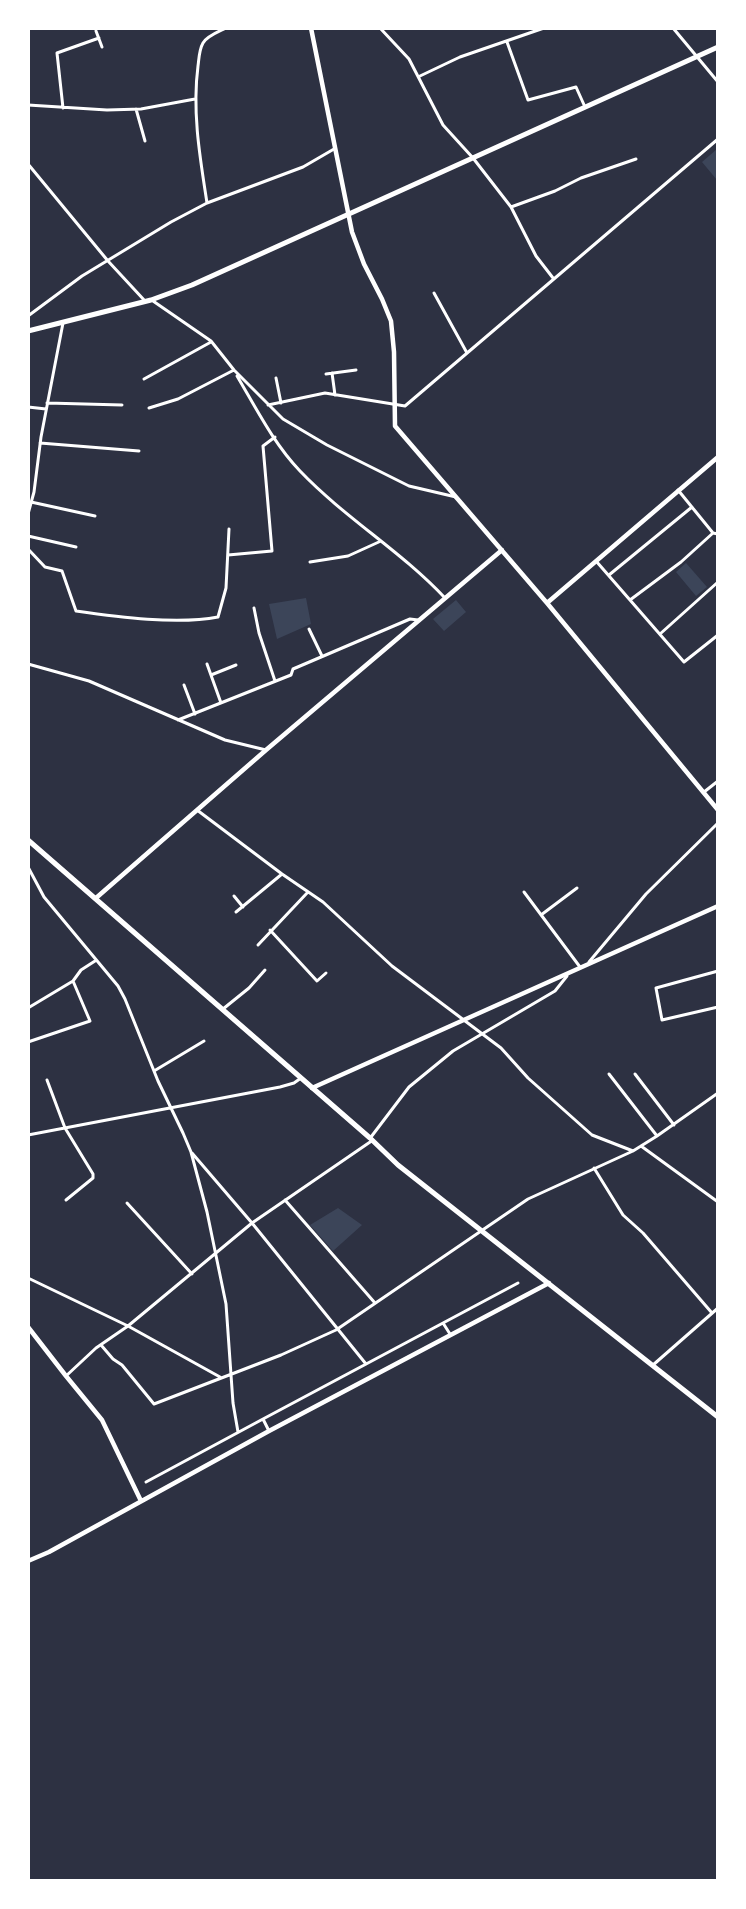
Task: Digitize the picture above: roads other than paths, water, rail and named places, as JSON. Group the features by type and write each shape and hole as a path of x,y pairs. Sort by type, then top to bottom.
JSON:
{"main road":[{"path":"28,331 148,301 192,285 717,47"},
{"path":"28,840 398,1165 717,1417"}],"street":[{"path":"207,204 195,99 199,53 203,43 226,28"},
{"path":"311,28 348,215 364,264 391,321 394,352 395,426 547,603 717,810"},
{"path":"380,28 409,59 420,76 443,126 511,207 536,256 553,279"},
{"path":"420,76 460,57 544,28"},
{"path":"672,28 717,82"},
{"path":"96,31 102,47"},
{"path":"63,108 57,53 99,38"},
{"path":"507,42 528,100 576,87 585,107"},
{"path":"28,105 136,109 195,99"},
{"path":"136,109 145,141"},
{"path":"268,405 325,393 405,406 717,139"},
{"path":"28,316 82,276 171,222 207,204 303,167 334,149"},
{"path":"511,207 555,191 581,178 636,159"},
{"path":"28,164 108,261 148,301 211,341 234,370 283,418 327,445 409,486 457,497"},
{"path":"434,293 467,353"},
{"path":"28,514 34,492 40,443 63,323"},
{"path":"144,380 211,341"},
{"path":"149,408 178,399 234,370"},
{"path":"234,370 275,437 299,470 324,495 426,577 445,598"},
{"path":"326,374 356,370"},
{"path":"332,373 335,395"},
{"path":"276,378 281,403"},
{"path":"47,403 122,405"},
{"path":"28,407 46,409"},
{"path":"228,555 272,551 263,446 275,437"},
{"path":"40,443 139,451"},
{"path":"547,603 717,457"},
{"path":"630,600 715,534 678,490"},
{"path":"28,492 34,492"},
{"path":"32,502 95,516"},
{"path":"609,575 692,507"},
{"path":"28,549 45,567 62,571 76,611 118,617 202,620 218,616 226,588 229,529"},
{"path":"28,537 76,547"},
{"path":"310,562 348,556 381,541"},
{"path":"96,898 502,550"},
{"path":"596,561 684,662 717,635"},
{"path":"660,634 717,582"},
{"path":"254,608 259,633 276,681"},
{"path":"178,720 291,675 293,669 410,619 418,620"},
{"path":"309,629 322,656"},
{"path":"28,664 89,681 225,740 266,750"},
{"path":"207,664 221,703"},
{"path":"211,675 236,665"},
{"path":"184,685 195,714"},
{"path":"704,792 717,781"},
{"path":"197,810 323,902 392,966 501,1048 528,1078 592,1135 633,1151"},
{"path":"588,963 646,894 717,823"},
{"path":"28,867 38,889 95,961 118,986 191,1152 226,1304 233,1403 238,1432"},
{"path":"236,912 282,874"},
{"path":"541,915 577,888"},
{"path":"258,945 308,892"},
{"path":"524,892 580,967"},
{"path":"234,896 243,907"},
{"path":"312,1088 717,906"},
{"path":"270,930 317,981 326,973"},
{"path":"28,1008 73,981 81,970 95,961"},
{"path":"223,1009 249,988 265,970"},
{"path":"717,971 656,988 662,1020 717,1007"},
{"path":"66,1376 252,1222 371,1139 409,1087 453,1051 555,990 570,972"},
{"path":"28,1042 90,1021 73,981"},
{"path":"154,1071 204,1041"},
{"path":"609,1074 657,1136"},
{"path":"635,1074 674,1125"},
{"path":"28,1135 280,1087 294,1083 301,1078"},
{"path":"47,1080 65,1128 93,1174 93,1178 66,1200"},
{"path":"101,1345 113,1359 122,1365 154,1404 280,1355 336,1330 479,1230 528,1199 633,1151 717,1094"},
{"path":"641,1146 717,1202"},
{"path":"191,1152 252,1222 336,1330 366,1364"},
{"path":"594,1168 623,1215 643,1233 712,1312"},
{"path":"285,1200 375,1303"},
{"path":"127,1203 192,1274"},
{"path":"28,1278 128,1326 220,1377"},
{"path":"146,1482 518,1283"},
{"path":"28,1561 49,1552 269,1431 549,1283"},
{"path":"651,1366 717,1308"},
{"path":"443,1323 450,1335"},
{"path":"28,1327 102,1420 141,1501"},
{"path":"263,1419 269,1431"}]}
